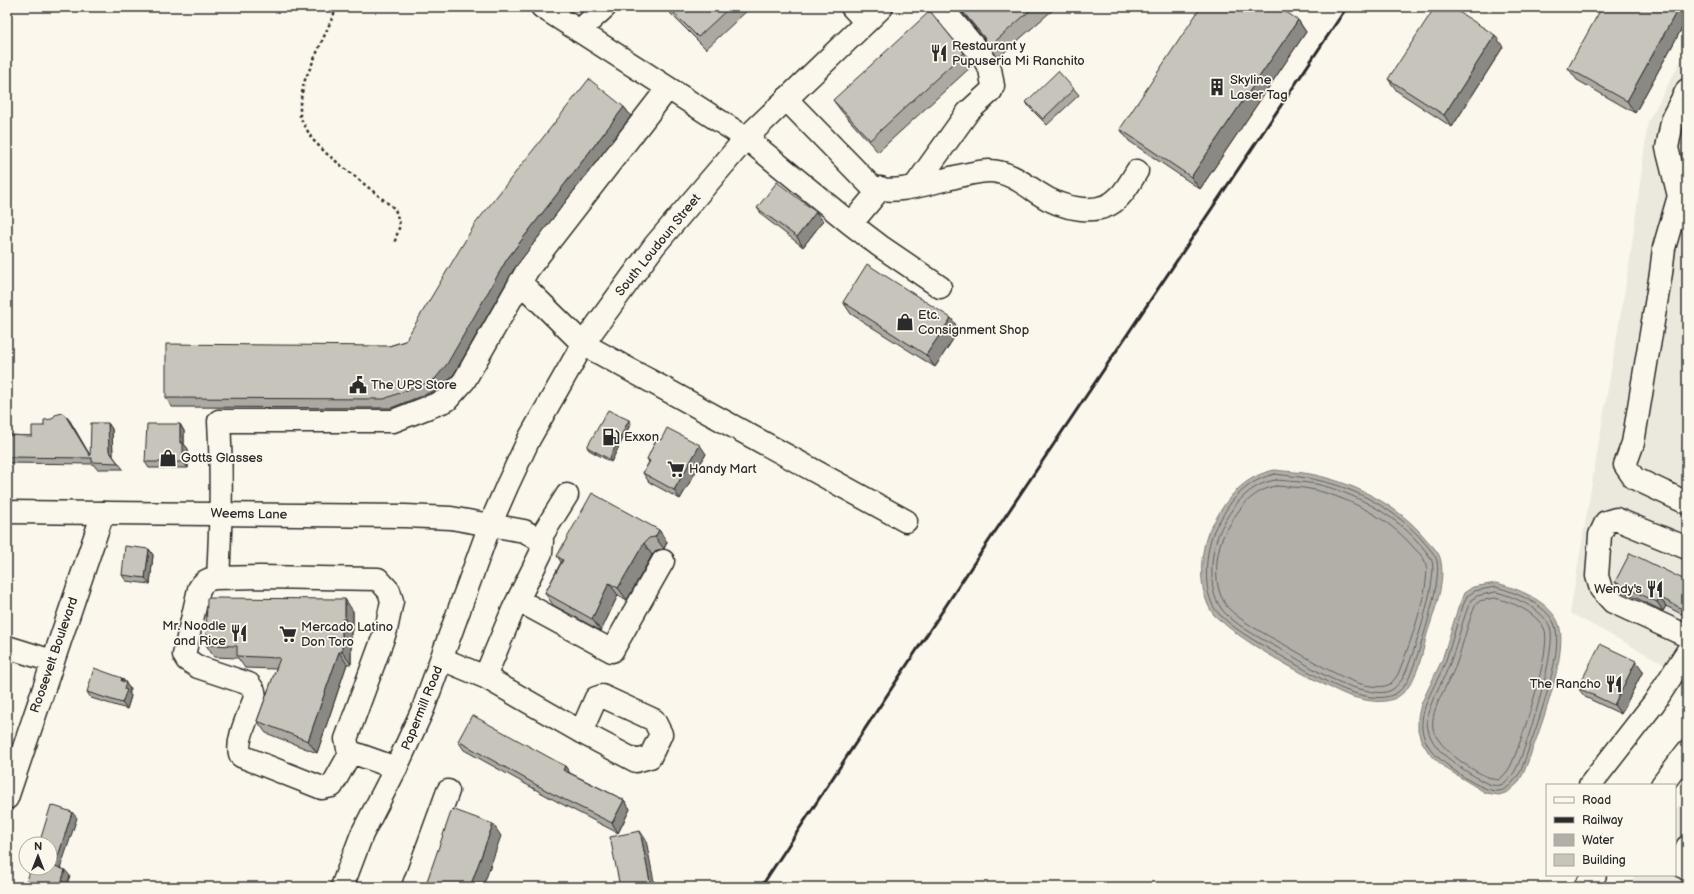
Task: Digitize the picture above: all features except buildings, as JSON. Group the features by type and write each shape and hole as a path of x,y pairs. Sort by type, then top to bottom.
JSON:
{"main road":[{"path":"579,31 605,7"},
{"name":"South Loudoun Street","path":"490,525 529,439 583,344 655,245 746,138 786,99 859,14 882,7"},
{"path":"549,9 579,31 746,138 851,224 880,246 940,287"},
{"path":"915,186 968,112 991,91 993,86 990,69 982,56 945,9"},
{"path":"218,578 222,514 222,464 219,421 393,421 447,400 464,381 528,269 668,88"},
{"path":"1687,90 1673,117 1667,148 1683,196 1664,248 1632,444 1625,465 1634,478 1687,503"},
{"path":"786,99 870,185 881,188 904,188 976,172 996,171 1013,177 1049,199 1078,209 1093,209 1108,206 1120,196 1137,171"},
{"path":"851,224 881,188"},
{"path":"520,282 583,344 906,521"},
{"path":"485,677 518,600 541,553 542,541 539,540 567,495"},
{"name":"Weems Lane","path":"7,512 405,516 451,518 524,531 539,540"},
{"name":"Roosevelt Boulevard","path":"7,798 103,513"},
{"path":"1687,548 1616,519 1606,522 1600,535 1597,576 1602,589 1613,602 1687,636"},
{"name":"Papermill Road","path":"342,887 362,834 396,768 423,709 490,525"},
{"path":"518,600 612,651 663,561"},
{"path":"351,752 332,786 328,788 315,785 241,756 238,744 255,698 254,691 249,684 193,664 184,655 199,589 203,582 208,579 218,578 378,579 389,591 392,601 386,630 346,739 348,748 351,752 396,768"},
{"path":"7,647 52,661"},
{"path":"1591,784 1654,703 1687,652"},
{"path":"442,659 485,677 581,732 636,761 650,757 661,734 654,720 602,696 596,698 581,732"},
{"path":"1663,784 1687,752"},
{"path":"413,887 448,791"},
{"path":"1687,847 1683,863 1684,867 1687,869"}],"path":[{"path":"337,7 304,82 300,104 300,117 312,139 327,154 395,209 400,225 394,244"}],"shaded area":[{"path":"1687,49 1687,676 1570,613 1630,259 1648,122"},
{"path":"1687,796 1687,887 1634,887 1633,876 1676,876 1676,810"}],"water":[{"path":"1275,470 1314,475 1334,480 1363,491 1391,507 1403,516 1415,527 1439,555 1442,571 1440,589 1421,659 1410,684 1405,691 1394,699 1388,701 1364,700 1329,687 1290,667 1239,635 1214,615 1209,606 1205,597 1203,586 1202,564 1205,543 1209,531 1222,508 1241,486 1256,476"},
{"path":"1496,583 1522,592 1546,606 1557,620 1561,633 1560,651 1551,695 1524,772 1518,783 1508,792 1499,795 1486,793 1445,768 1429,753 1421,740 1418,730 1418,717 1421,704 1442,660 1464,593 1473,587"}],"railway":[{"path":"761,887 970,569 1347,7"}],"place":[{"name":"Restaurant y Pupuseria Mi Ranchito","path":"939,53"},
{"name":"Skyline Laser Tag","path":"1217,87"},
{"name":"Etc. Consignment Shop","path":"905,322"},
{"name":"The UPS Store","path":"358,385"},
{"name":"Exxon","path":"611,437"},
{"name":"Gotts Glasses","path":"168,458"},
{"name":"Handy Mart","path":"676,469"},
{"name":"Wendy's","path":"1655,589"},
{"name":"Mr. Noodle and Rice","path":"239,633"},
{"name":"Mercado Latino Don Toro","path":"288,634"},
{"name":"The Rancho","path":"1614,684"}]}
